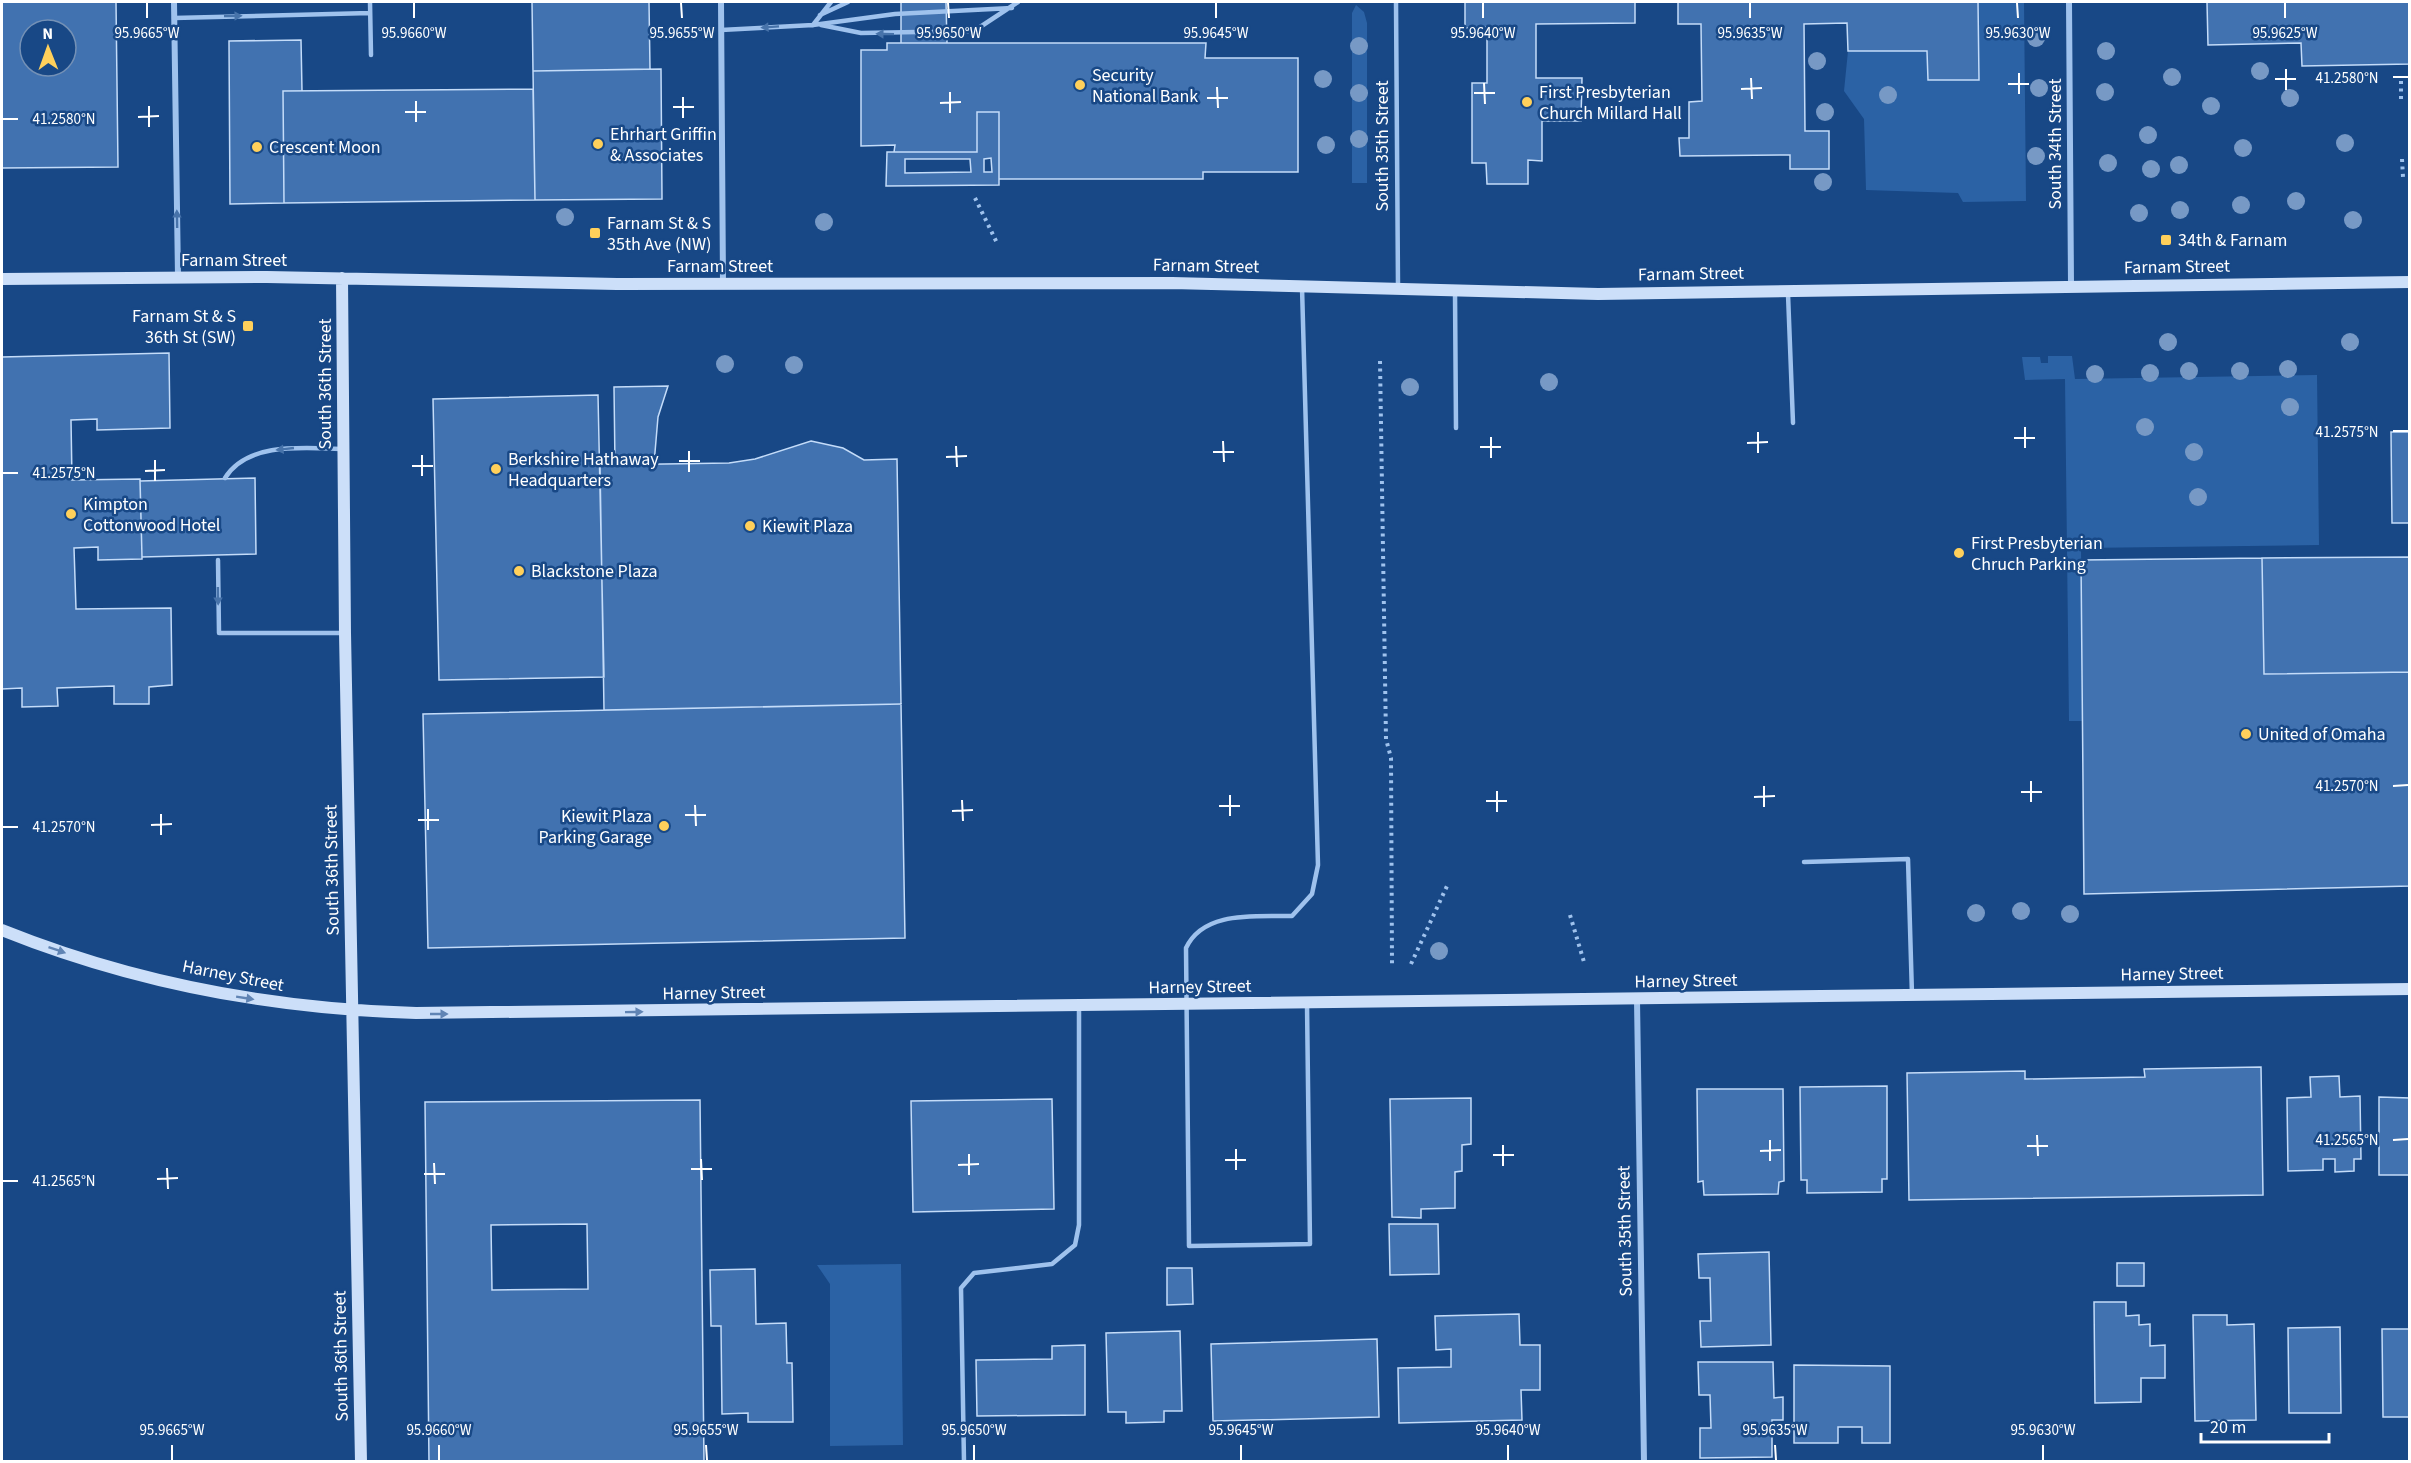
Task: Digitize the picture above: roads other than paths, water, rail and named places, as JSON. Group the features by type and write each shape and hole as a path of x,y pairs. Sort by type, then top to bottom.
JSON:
{"main road":[{"name":"Farnam Street","path":"2,279 342,278 723,284 1172,283 1598,294 2071,285 2409,282"},
{"name":"South 36th Street","path":"342,278 345,633 361,1461"},
{"name":"Harney Street","path":"2,930 69,954 181,985 280,1004 354,1012 471,1014 1187,1006 2409,989"}],"street":[{"path":"174,2 178,278"},
{"path":"721,2 723,284"},
{"name":"South 34th Street","path":"2069,2 2071,285"},
{"name":"South 35th Street","path":"1637,1000 1644,1461"}],"lane":[{"path":"370,2 371,54"},
{"path":"815,24 831,2"},
{"path":"820,15 848,2"},
{"path":"815,24 861,33 974,31 1018,2"},
{"name":"South 35th Street","path":"1396,2 1398,290"},
{"path":"721,30 815,24 895,14 1012,8"},
{"path":"174,18 370,14"},
{"path":"1302,286 1318,865 1312,894 1292,916 1242,918 1211,923 1198,930 1186,948 1189,1246 1310,1244 1307,1004"},
{"path":"1788,291 1793,423"},
{"path":"1455,292 1456,428"},
{"path":"225,478 240,462 277,450 343,449"},
{"path":"218,560 219,633 345,633"},
{"path":"1804,862 1908,859 1912,996"},
{"path":"964,1461 961,1288 974,1274 1052,1264 1076,1245 1079,1225 1079,1007"}],"place":[{"name":"Security National Bank","path":"1080,85"},
{"name":"First Presbyterian Church Millard Hall","path":"1527,102"},
{"name":"Ehrhart Griffin & Associates","path":"598,144"},
{"name":"Crescent Moon","path":"257,147"},
{"name":"Farnam St & S 35th Ave (NW)","path":"595,233"},
{"name":"34th & Farnam","path":"2166,240"},
{"name":"Farnam St & S 36th St (SW)","path":"248,326"},
{"name":"Berkshire Hathaway Headquarters","path":"496,469"},
{"name":"Kimpton Cottonwood Hotel","path":"71,514"},
{"name":"Kiewit Plaza","path":"750,526"},
{"name":"First Presbyterian Chruch Parking","path":"1959,553"},
{"name":"Blackstone Plaza","path":"519,571"},
{"name":"United of Omaha","path":"2246,734"},
{"name":"Kiewit Plaza Parking Garage","path":"664,826"}]}
